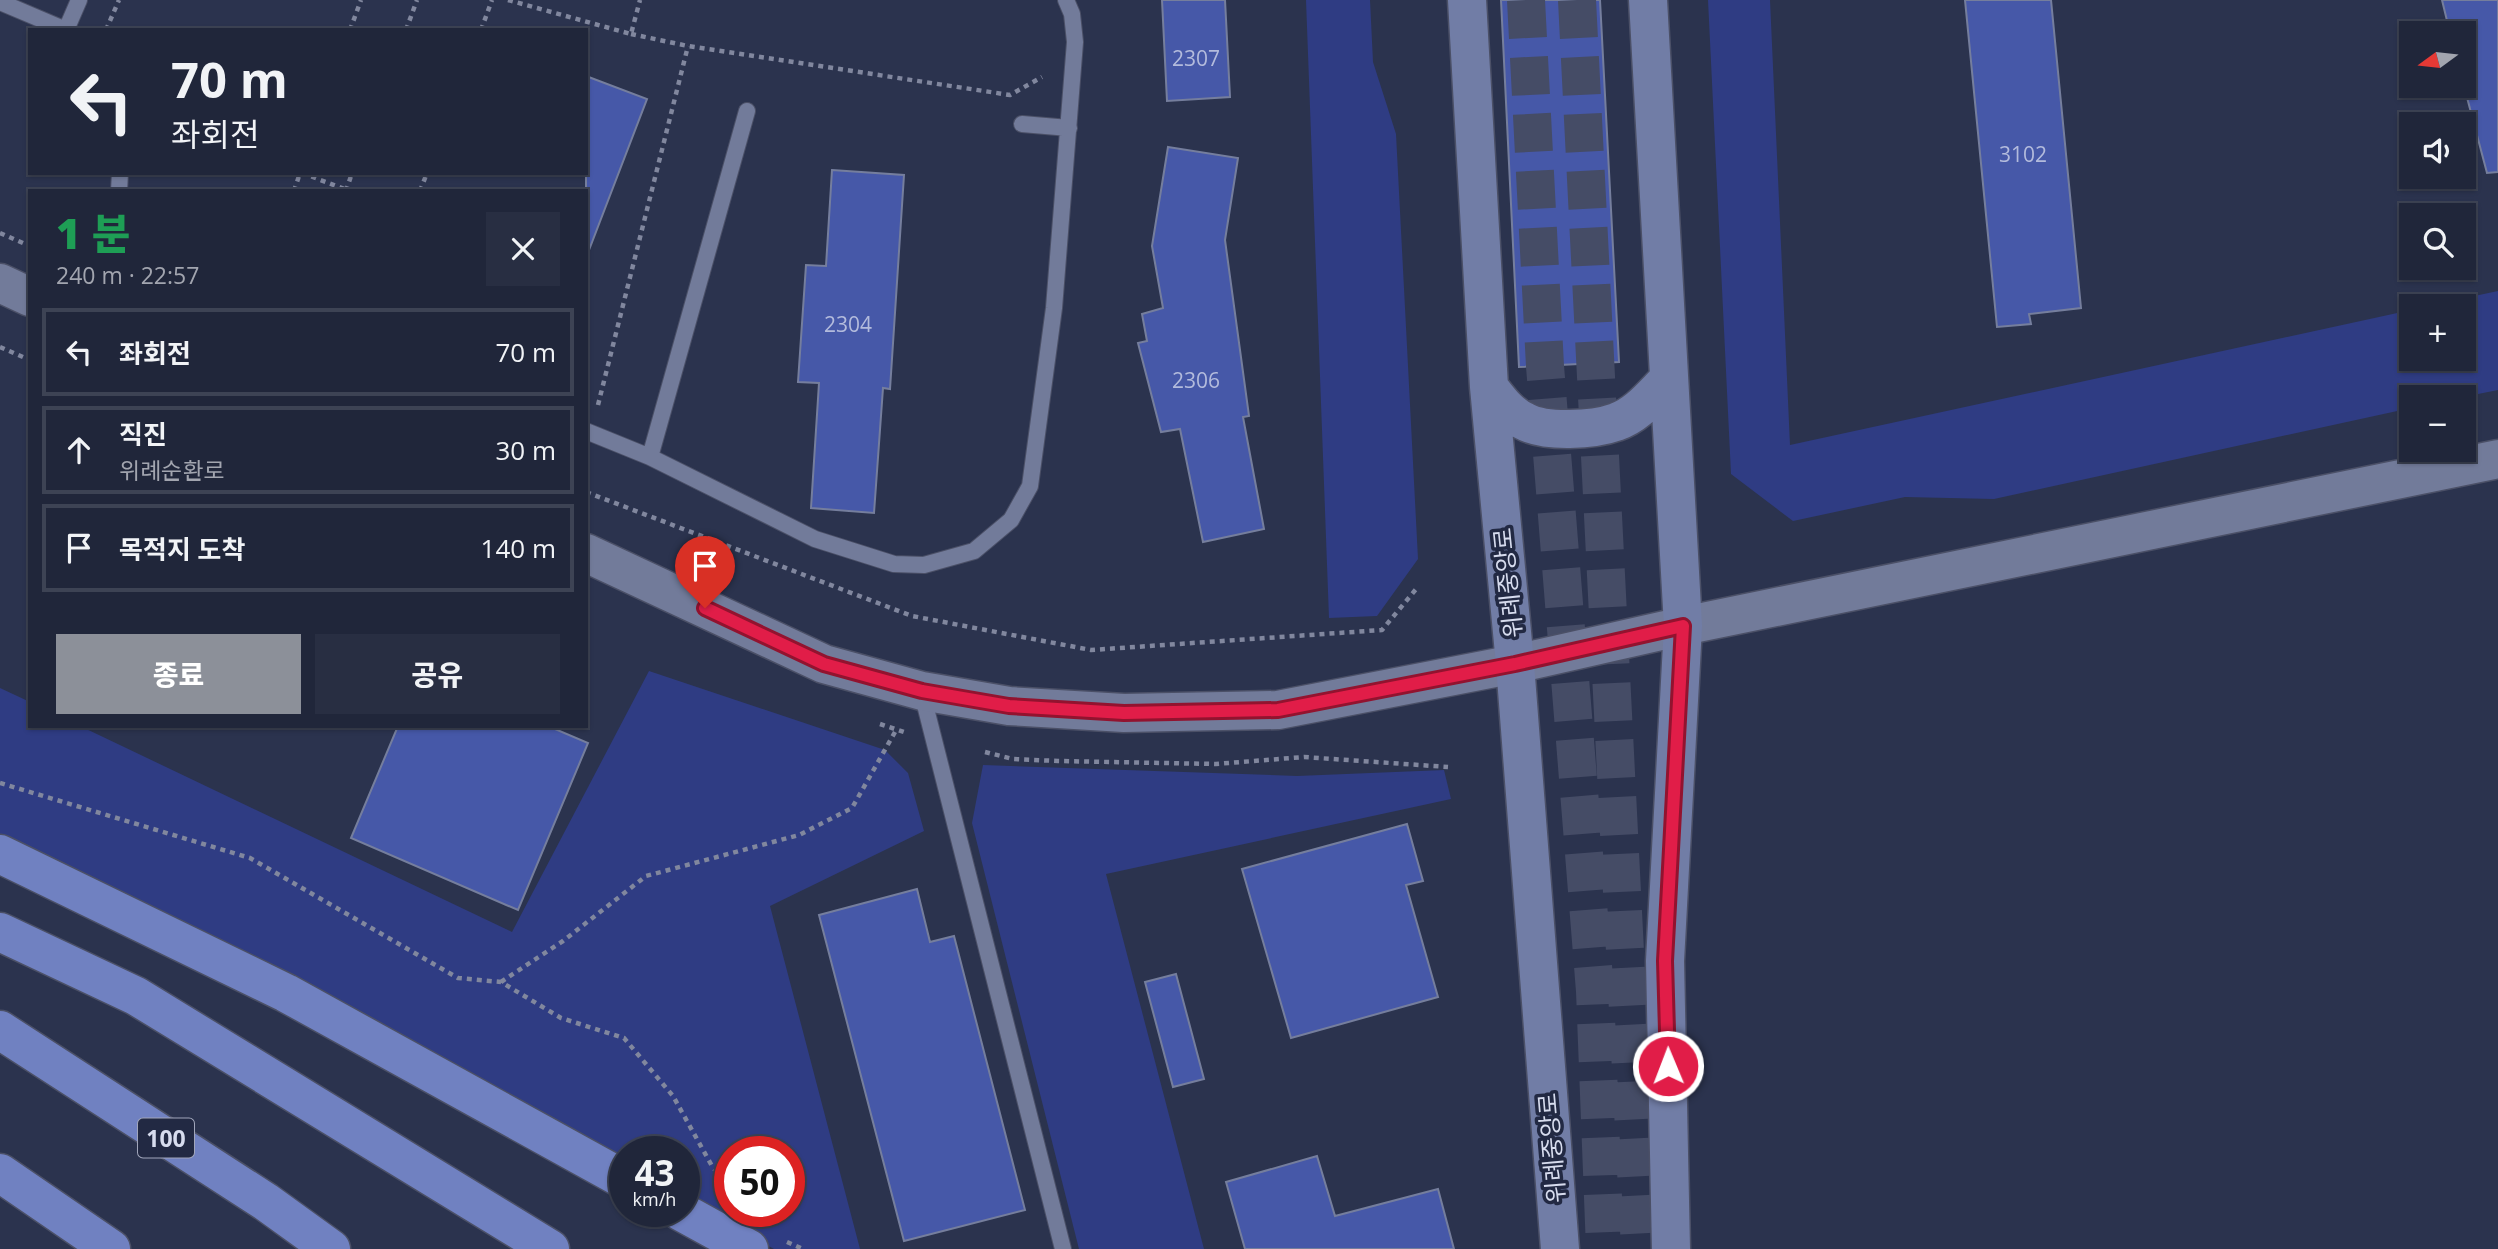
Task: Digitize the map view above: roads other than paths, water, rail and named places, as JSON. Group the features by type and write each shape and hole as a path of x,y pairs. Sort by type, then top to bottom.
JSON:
{"highway":[{"path":"0,854 286,993 609,1171"},
{"path":"0,932 136,996 550,1249"},
{"name":"100","path":"0,1030 267,1202 331,1249"},
{"path":"0,1173 111,1249"},
{"path":"700,1222 749,1249"}],"main road":[{"name":"위례중앙로","path":"1466,0 1489,387 1515,664 1560,1249"},
{"path":"1647,0 1683,626 1665,961 1671,1249"},
{"path":"1489,387 1503,405 1525,423 1561,429 1617,422 1638,410 1667,381"}],"street":[{"path":"0,283 28,296"},
{"path":"588,554 824,664 922,691 1009,706 1124,713 1278,710 1515,664 1683,626 2498,459"}],"lane":[{"path":"67,28 79,0"},
{"path":"588,431 650,457 815,538 894,564 924,565 974,551 1011,520 1030,486 1054,307 1075,42 1072,14 1066,0"},
{"path":"0,2 61,28"},
{"path":"650,457 747,111"},
{"path":"1022,124 1069,128"},
{"path":"922,691 1063,1249"}],"tunnel":[{"path":"1526,0 1545,366 1595,991 1605,1249"},
{"path":"1577,0 1640,1249"}]}
